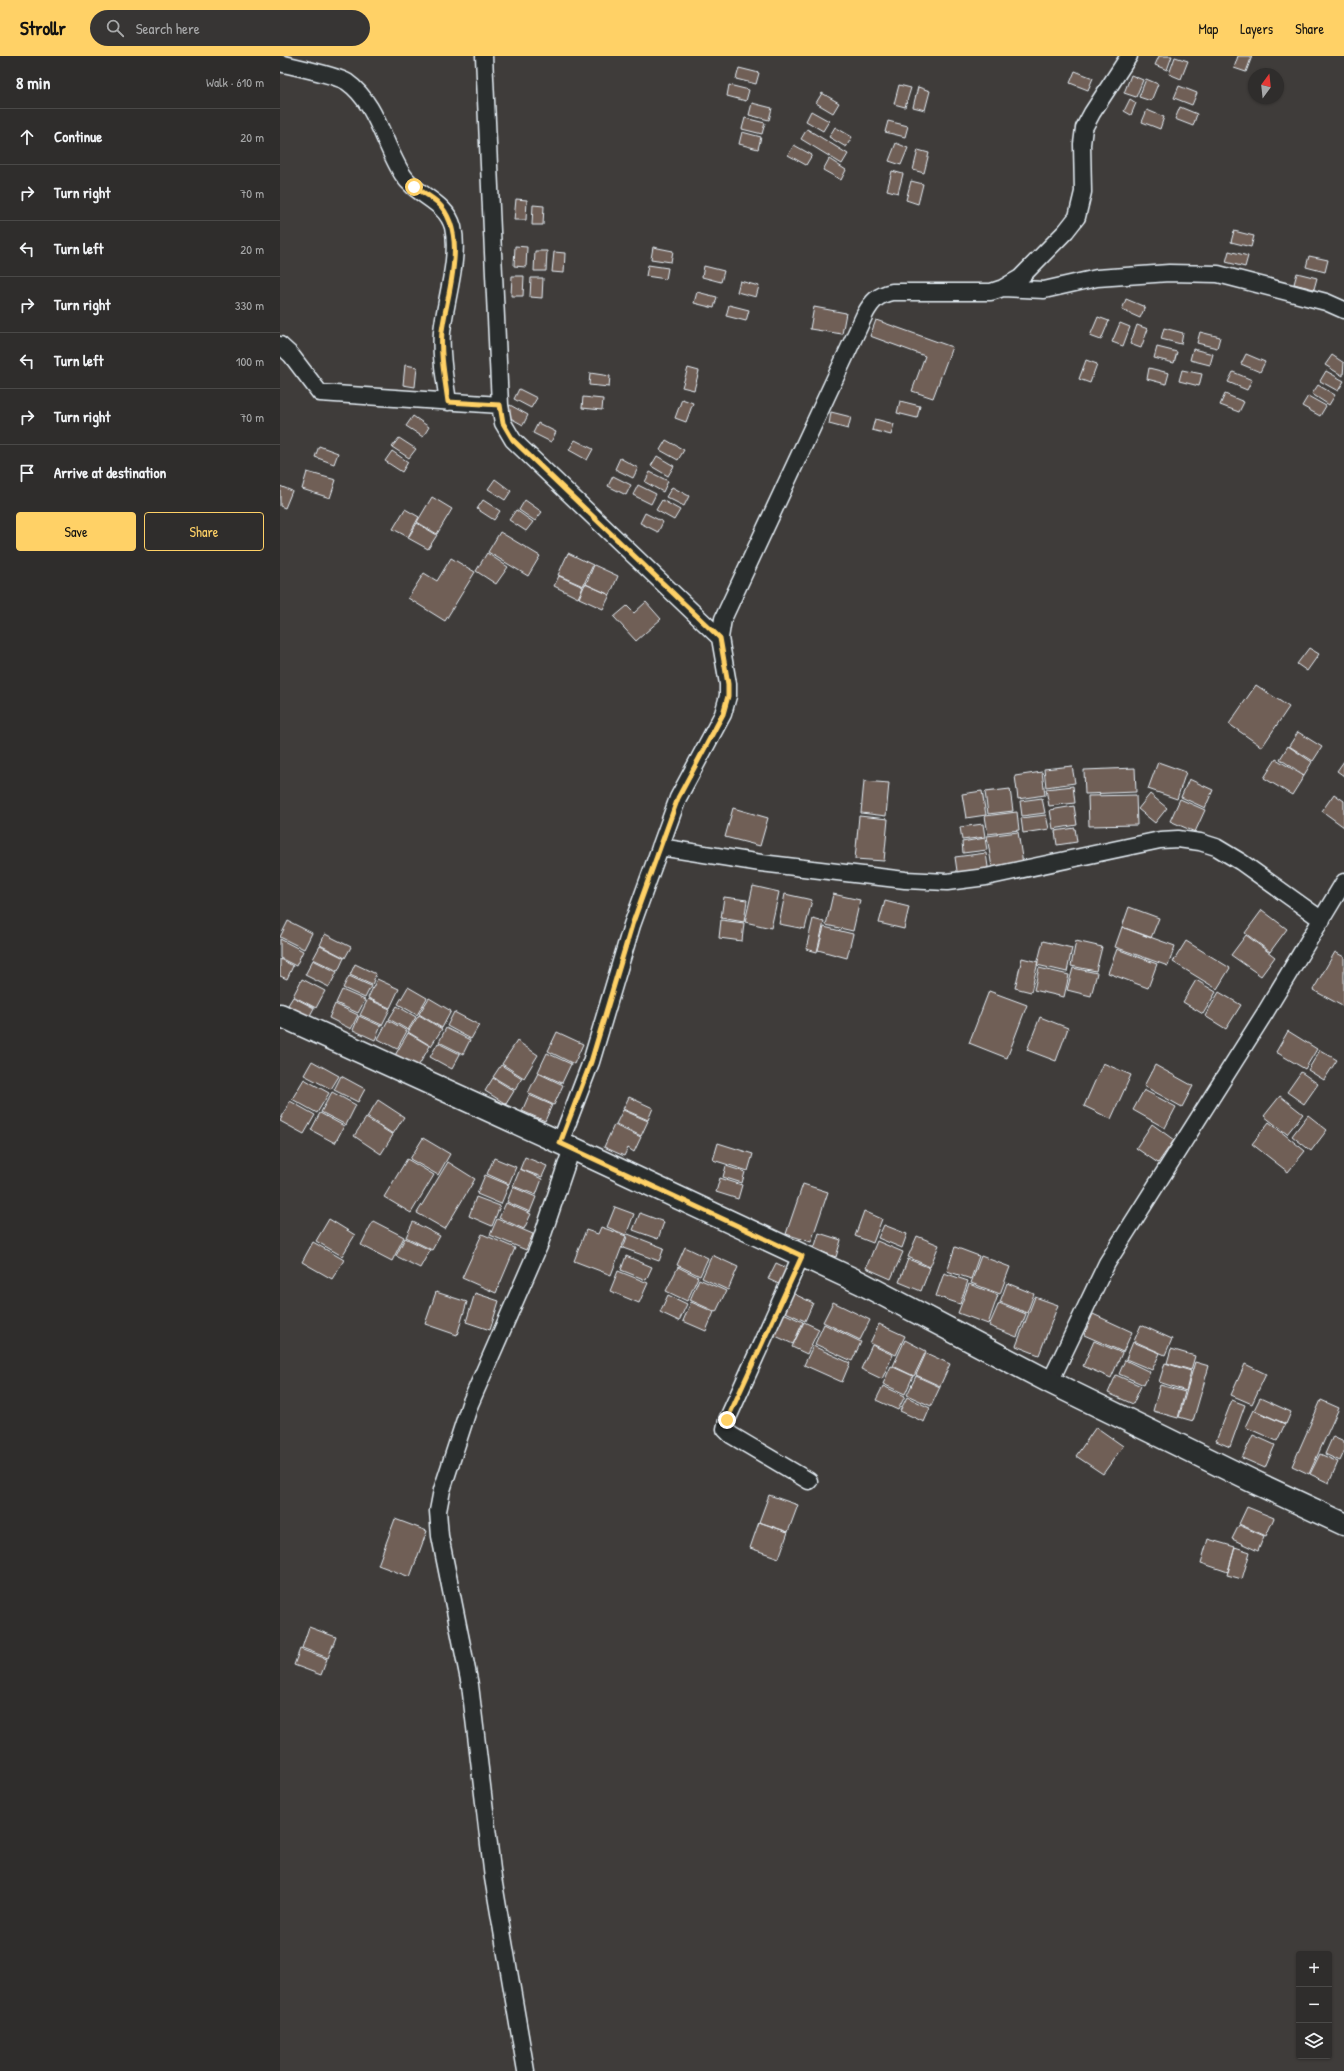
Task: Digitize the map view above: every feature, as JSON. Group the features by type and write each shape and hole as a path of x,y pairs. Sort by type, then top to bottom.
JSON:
{"street":[{"path":"484,56 500,405 503,423 513,440 720,638"},
{"path":"526,2071 492,1878 470,1685 440,1536 438,1511 442,1490 470,1404 539,1246 566,1145 632,925 660,847 678,798 723,714 728,696 728,684 720,638 722,619 871,303 884,294 892,292 991,292 1003,288 1020,278 1066,231 1077,217 1084,192 1082,144 1084,128 1129,56"},
{"path":"280,63 347,82 372,112 404,176 414,187 437,202 452,226 454,243 451,287 442,332 442,360 448,402"},
{"path":"1003,288 1044,290 1098,278 1169,273 1218,274 1326,302 1344,310"},
{"path":"285,350 317,391 323,394 500,405"},
{"path":"660,847 761,863 905,880 947,882 986,877 1160,840 1178,838 1216,847 1241,862 1322,920"},
{"path":"1050,1382 1107,1263 1322,920 1344,882"},
{"path":"280,1015 566,1145 862,1283 1050,1382 1250,1480 1344,1524"},
{"path":"802,1256 727,1420 725,1429 731,1435 809,1481"}],"building":[{"path":"1159,56 1172,56 1167,70 1155,65"},
{"path":"1238,56 1252,56 1246,72 1234,68"},
{"path":"1175,57 1188,61 1181,79 1169,74"},
{"path":"739,68 759,73 756,84 736,79"},
{"path":"1075,71 1093,78 1088,90 1070,83"},
{"path":"1131,75 1143,80 1136,97 1124,93"},
{"path":"1146,79 1158,84 1151,101 1139,97"},
{"path":"729,85 749,90 746,101 727,96"},
{"path":"899,85 911,88 905,107 894,104"},
{"path":"1179,86 1197,93 1192,105 1174,98"},
{"path":"918,87 930,91 925,110 913,107"},
{"path":"822,93 839,103 833,113 816,103"},
{"path":"1130,99 1136,103 1131,115 1124,111"},
{"path":"752,103 772,108 769,120 749,115"},
{"path":"1180,107 1197,114 1193,126 1175,119"},
{"path":"1147,110 1164,117 1160,129 1142,122"},
{"path":"811,111 829,121 823,131 806,121"},
{"path":"745,118 765,123 762,134 742,129"},
{"path":"888,121 908,126 905,137 885,132"},
{"path":"835,127 852,137 846,147 829,137"},
{"path":"807,129 848,154 842,164 801,139"},
{"path":"742,132 761,137 758,149 739,144"},
{"path":"896,143 908,148 901,165 889,161"},
{"path":"794,145 812,155 806,165 788,155"},
{"path":"918,150 929,153 924,173 913,170"},
{"path":"829,159 846,170 841,180 823,170"},
{"path":"892,171 903,174 898,193 887,190"},
{"path":"911,181 923,184 918,204 906,200"},
{"path":"516,199 527,200 526,220 514,220"},
{"path":"533,205 544,206 543,225 532,225"},
{"path":"1234,231 1254,236 1251,247 1231,242"},
{"path":"515,246 527,247 526,267 514,266"},
{"path":"653,247 673,251 671,262 651,259"},
{"path":"535,251 547,251 546,271 534,271"},
{"path":"1229,251 1248,256 1245,267 1226,262"},
{"path":"554,252 565,253 564,273 552,272"},
{"path":"1309,256 1328,260 1325,272 1306,267"},
{"path":"648,265 668,268 666,279 646,276"},
{"path":"704,266 724,271 721,282 702,277"},
{"path":"1297,273 1317,278 1314,289 1294,284"},
{"path":"512,276 524,276 523,296 511,296"},
{"path":"531,278 543,278 542,298 530,297"},
{"path":"740,281 759,286 756,297 737,292"},
{"path":"697,292 717,297 714,308 694,303"},
{"path":"1126,299 1145,307 1140,318 1122,310"},
{"path":"729,305 749,310 746,321 726,316"},
{"path":"814,307 846,313 842,334 810,329"},
{"path":"1098,317 1109,321 1101,340 1090,336"},
{"path":"876,320 952,347 933,398 912,391 925,356 870,336"},
{"path":"1120,323 1130,327 1123,346 1112,342"},
{"path":"1137,325 1148,329 1141,348 1130,344"},
{"path":"1164,328 1183,333 1181,344 1161,339"},
{"path":"1200,332 1220,337 1217,348 1197,343"},
{"path":"1157,347 1177,352 1174,363 1154,358"},
{"path":"1193,349 1213,354 1210,365 1190,360"},
{"path":"1246,354 1265,362 1260,372 1241,364"},
{"path":"1332,355 1344,363 1343,376 1325,365"},
{"path":"1086,360 1097,364 1090,383 1079,379"},
{"path":"405,365 417,367 415,387 403,385"},
{"path":"688,368 699,371 694,390 682,387"},
{"path":"1149,368 1169,373 1166,384 1147,379"},
{"path":"1182,370 1202,374 1199,386 1179,381"},
{"path":"1326,371 1344,381 1338,391 1320,381"},
{"path":"1233,372 1252,380 1247,390 1228,382"},
{"path":"590,373 610,376 609,387 589,385"},
{"path":"1318,385 1335,395 1329,405 1312,394"},
{"path":"519,389 537,398 531,408 514,399"},
{"path":"1225,394 1244,402 1239,412 1220,405"},
{"path":"1308,396 1326,406 1320,416 1302,406"},
{"path":"583,397 603,399 602,410 582,408"},
{"path":"682,399 693,403 686,422 675,418"},
{"path":"900,401 920,406 917,418 897,413"},
{"path":"510,405 528,415 523,425 505,415"},
{"path":"831,412 851,417 848,429 829,424"},
{"path":"413,416 429,427 423,437 406,426"},
{"path":"875,419 894,424 891,435 872,430"},
{"path":"538,423 556,432 551,442 533,433"},
{"path":"399,438 416,449 409,458 392,447"},
{"path":"575,440 593,449 587,460 569,450"},
{"path":"666,440 684,450 678,460 660,450"},
{"path":"319,446 338,453 334,464 315,457"},
{"path":"392,451 408,462 402,472 385,461"},
{"path":"657,456 674,466 668,476 651,466"},
{"path":"620,458 638,468 633,478 615,469"},
{"path":"307,472 336,480 330,498 302,489"},
{"path":"650,472 668,481 663,492 645,482"},
{"path":"613,476 631,485 626,495 608,486"},
{"path":"495,479 511,491 505,500 488,489"},
{"path":"638,485 656,494 651,504 633,495"},
{"path":"280,486 292,491 285,508 280,506"},
{"path":"672,487 689,496 684,506 666,497"},
{"path":"432,497 452,509 437,534 417,522"},
{"path":"483,500 500,511 494,520 477,509"},
{"path":"525,500 542,512 535,521 519,510"},
{"path":"662,500 680,510 674,520 656,510"},
{"path":"405,509 419,517 408,537 393,529"},
{"path":"516,510 533,522 526,531 509,520"},
{"path":"645,513 663,522 658,532 640,523"},
{"path":"417,523 437,535 428,549 408,538"},
{"path":"500,532 540,556 528,576 488,552"},
{"path":"487,553 508,567 496,584 476,571"},
{"path":"568,553 593,565 583,586 558,575"},
{"path":"451,558 475,572 445,621 408,598 424,573 437,581"},
{"path":"594,565 618,576 610,595 586,584"},
{"path":"559,576 583,587 578,598 554,586"},
{"path":"585,584 610,595 603,609 579,598"},
{"path":"646,602 661,619 636,641 614,617 627,606 634,613"},
{"path":"1309,648 1319,654 1307,671 1297,664"},
{"path":"1256,685 1289,707 1262,747 1229,724"},
{"path":"1298,732 1322,747 1313,761 1289,746"},
{"path":"1288,746 1312,762 1304,775 1280,759"},
{"path":"1276,759 1304,776 1292,795 1264,778"},
{"path":"1344,761 1344,776 1337,771"},
{"path":"1158,762 1186,772 1177,799 1148,789"},
{"path":"1072,766 1075,783 1046,787 1044,769"},
{"path":"1135,768 1136,792 1085,794 1084,770"},
{"path":"1042,772 1045,795 1018,799 1015,776"},
{"path":"1189,779 1213,790 1205,808 1181,797"},
{"path":"864,781 889,783 886,816 861,813"},
{"path":"1073,786 1075,803 1049,806 1046,789"},
{"path":"1010,789 1013,811 988,814 985,792"},
{"path":"982,791 986,815 966,818 962,794"},
{"path":"1150,794 1167,808 1155,823 1138,809"},
{"path":"1334,794 1344,801 1344,827 1322,811"},
{"path":"1136,795 1137,825 1089,826 1088,796"},
{"path":"1042,798 1045,813 1022,816 1020,801"},
{"path":"1180,799 1205,810 1195,832 1170,821"},
{"path":"1074,806 1077,825 1053,829 1050,810"},
{"path":"733,808 768,818 760,846 725,837"},
{"path":"1017,812 1019,830 988,834 985,816"},
{"path":"1046,815 1049,829 1023,833 1021,818"},
{"path":"859,816 888,819 884,861 855,859"},
{"path":"983,824 985,837 962,840 960,827"},
{"path":"1075,828 1077,842 1057,845 1055,831"},
{"path":"1018,832 1023,864 992,868 987,836"},
{"path":"985,838 987,850 963,853 962,842"},
{"path":"986,853 989,874 958,878 955,857"},
{"path":"753,886 779,892 771,928 745,922"},
{"path":"785,894 812,900 805,929 779,924"},
{"path":"833,894 860,900 853,931 826,925"},
{"path":"724,897 747,900 744,922 721,918"},
{"path":"885,901 909,907 904,929 879,923"},
{"path":"1129,907 1159,918 1151,938 1122,927"},
{"path":"1262,910 1287,929 1270,952 1245,933"},
{"path":"813,919 824,922 817,952 806,949"},
{"path":"721,920 744,923 742,941 719,938"},
{"path":"288,921 312,933 304,949 280,937"},
{"path":"824,927 853,934 847,958 818,950"},
{"path":"1122,927 1175,946 1168,966 1115,947"},
{"path":"325,934 351,947 345,958 320,945"},
{"path":"1246,935 1275,957 1261,976 1231,955"},
{"path":"280,939 303,951 296,966 280,958"},
{"path":"1043,941 1072,948 1067,972 1037,965"},
{"path":"1076,941 1102,947 1096,971 1071,966"},
{"path":"1186,941 1230,968 1217,989 1173,962"},
{"path":"320,946 344,958 338,971 313,959"},
{"path":"1117,949 1157,964 1148,988 1108,973"},
{"path":"1335,952 1344,957 1344,1007 1313,990"},
{"path":"1022,958 1038,962 1031,992 1015,988"},
{"path":"280,959 293,966 287,979 280,976"},
{"path":"313,960 337,972 329,987 305,975"},
{"path":"355,964 376,974 372,985 350,975"},
{"path":"1039,968 1069,975 1064,997 1034,990"},
{"path":"1073,968 1097,973 1091,996 1067,990"},
{"path":"349,976 371,986 365,998 343,988"},
{"path":"302,979 325,991 316,1008 293,996"},
{"path":"377,979 399,989 390,1008 368,998"},
{"path":"1196,980 1216,992 1203,1014 1183,1002"},
{"path":"408,987 427,998 417,1015 398,1004"},
{"path":"342,990 365,1000 358,1013 336,1003"},
{"path":"989,991 1027,1005 1007,1058 969,1043"},
{"path":"1219,992 1241,1005 1226,1029 1205,1016"},
{"path":"293,997 314,1008 307,1021 285,1010"},
{"path":"429,998 451,1011 442,1028 419,1014"},
{"path":"368,999 390,1009 382,1025 360,1015"},
{"path":"335,1004 358,1015 351,1029 329,1018"},
{"path":"397,1006 416,1017 408,1030 389,1019"},
{"path":"454,1012 479,1025 471,1039 447,1026"},
{"path":"419,1015 442,1029 431,1046 408,1032"},
{"path":"359,1016 381,1026 375,1040 353,1030"},
{"path":"1040,1017 1068,1028 1056,1061 1027,1050"},
{"path":"388,1020 407,1031 397,1049 378,1039"},
{"path":"446,1028 470,1040 463,1054 439,1042"},
{"path":"1288,1031 1317,1049 1305,1069 1276,1052"},
{"path":"557,1032 583,1044 574,1064 548,1051"},
{"path":"408,1033 430,1046 416,1070 394,1057"},
{"path":"517,1041 538,1055 524,1078 502,1064"},
{"path":"438,1043 460,1054 452,1069 430,1057"},
{"path":"1320,1050 1337,1060 1324,1080 1308,1070"},
{"path":"547,1053 571,1064 562,1083 538,1072"},
{"path":"312,1061 339,1076 331,1089 304,1075"},
{"path":"1103,1063 1131,1075 1111,1119 1084,1106"},
{"path":"501,1065 522,1078 515,1090 493,1077"},
{"path":"1155,1065 1193,1086 1182,1107 1144,1086"},
{"path":"1301,1072 1318,1084 1304,1104 1287,1092"},
{"path":"538,1073 563,1085 554,1105 528,1093"},
{"path":"341,1076 365,1089 358,1102 334,1090"},
{"path":"493,1078 514,1091 506,1104 485,1091"},
{"path":"304,1079 329,1093 317,1113 292,1099"},
{"path":"1144,1090 1176,1107 1165,1128 1133,1110"},
{"path":"332,1092 356,1105 346,1125 321,1112"},
{"path":"529,1095 552,1105 545,1121 522,1111"},
{"path":"1280,1096 1303,1114 1287,1134 1264,1116"},
{"path":"629,1097 653,1108 648,1120 623,1109"},
{"path":"378,1100 404,1117 393,1134 367,1117"},
{"path":"290,1101 315,1115 304,1134 280,1121"},
{"path":"623,1110 648,1121 641,1136 616,1124"},
{"path":"320,1113 344,1126 335,1143 311,1130"},
{"path":"1308,1115 1327,1130 1311,1151 1292,1136"},
{"path":"366,1118 393,1135 381,1154 354,1136"},
{"path":"1269,1122 1305,1151 1288,1172 1252,1144"},
{"path":"1152,1124 1174,1140 1158,1163 1136,1148"},
{"path":"614,1125 641,1137 634,1152 628,1148 624,1156 604,1147"},
{"path":"423,1138 450,1154 438,1175 410,1159"},
{"path":"718,1143 753,1154 748,1171 713,1160"},
{"path":"525,1157 547,1166 542,1177 520,1169"},
{"path":"494,1158 516,1167 509,1184 487,1174"},
{"path":"407,1159 434,1175 411,1213 384,1197"},
{"path":"448,1162 475,1179 445,1229 417,1213"},
{"path":"726,1166 745,1172 742,1183 723,1177"},
{"path":"520,1169 542,1179 536,1195 513,1186"},
{"path":"485,1175 509,1185 501,1204 477,1194"},
{"path":"720,1178 742,1185 738,1199 716,1192"},
{"path":"803,1184 828,1192 811,1242 786,1234"},
{"path":"513,1187 536,1197 530,1212 507,1202"},
{"path":"476,1197 500,1206 492,1226 469,1216"},
{"path":"506,1203 531,1214 524,1229 499,1218"},
{"path":"615,1207 634,1214 626,1235 607,1227"},
{"path":"864,1211 882,1219 873,1243 855,1236"},
{"path":"640,1213 664,1222 658,1239 633,1230"},
{"path":"329,1219 355,1235 342,1256 316,1241"},
{"path":"497,1219 533,1234 526,1250 490,1235"},
{"path":"373,1221 404,1237 392,1261 361,1245"},
{"path":"413,1222 440,1236 432,1250 406,1237"},
{"path":"884,1225 907,1234 902,1248 878,1238"},
{"path":"601,1227 626,1236 611,1275 574,1261 586,1230 598,1234"},
{"path":"819,1233 841,1240 836,1257 814,1249"},
{"path":"482,1234 515,1248 496,1293 462,1278"},
{"path":"628,1234 664,1248 659,1261 623,1248"},
{"path":"917,1236 939,1245 930,1267 908,1257"},
{"path":"405,1238 430,1250 420,1268 396,1256"},
{"path":"877,1241 903,1252 891,1279 866,1268"},
{"path":"313,1242 344,1260 332,1279 302,1262"},
{"path":"685,1247 708,1258 700,1276 677,1265"},
{"path":"955,1247 979,1256 971,1279 947,1271"},
{"path":"712,1255 738,1267 728,1290 702,1278"},
{"path":"626,1256 652,1267 646,1280 621,1270"},
{"path":"981,1256 1010,1267 1000,1294 971,1283"},
{"path":"908,1259 930,1268 921,1291 899,1282"},
{"path":"776,1263 791,1270 783,1286 768,1279"},
{"path":"678,1267 698,1277 687,1301 666,1291"},
{"path":"618,1271 648,1283 639,1303 610,1291"},
{"path":"944,1273 968,1281 960,1304 936,1296"},
{"path":"699,1279 726,1291 716,1312 690,1300"},
{"path":"1007,1283 1034,1294 1027,1313 1000,1302"},
{"path":"969,1284 998,1295 988,1324 958,1313"},
{"path":"788,1291 813,1303 805,1321 779,1309"},
{"path":"436,1292 467,1302 457,1335 425,1324"},
{"path":"475,1293 499,1301 490,1330 466,1322"},
{"path":"668,1295 687,1304 679,1321 660,1312"},
{"path":"1035,1297 1058,1305 1039,1355 1016,1346"},
{"path":"691,1302 714,1312 706,1331 683,1321"},
{"path":"833,1302 870,1320 860,1340 823,1322"},
{"path":"999,1303 1026,1314 1017,1337 989,1326"},
{"path":"779,1311 803,1322 793,1344 769,1333"},
{"path":"1093,1314 1132,1332 1123,1352 1084,1335"},
{"path":"804,1322 819,1329 807,1354 792,1347"},
{"path":"824,1324 861,1342 852,1361 815,1344"},
{"path":"879,1324 905,1336 896,1355 870,1343"},
{"path":"1141,1325 1172,1339 1165,1355 1134,1341"},
{"path":"905,1340 926,1351 914,1376 893,1366"},
{"path":"1094,1341 1122,1353 1111,1378 1083,1366"},
{"path":"1133,1342 1160,1353 1152,1370 1126,1359"},
{"path":"872,1345 893,1355 882,1379 861,1369"},
{"path":"813,1346 850,1363 842,1382 804,1365"},
{"path":"1171,1349 1195,1356 1191,1370 1167,1363"},
{"path":"926,1353 950,1364 940,1386 916,1375"},
{"path":"1125,1360 1150,1372 1144,1385 1119,1374"},
{"path":"1195,1362 1209,1366 1193,1421 1179,1417"},
{"path":"1165,1363 1191,1371 1186,1391 1159,1382"},
{"path":"1245,1364 1266,1374 1252,1404 1231,1395"},
{"path":"891,1366 913,1376 905,1394 883,1384"},
{"path":"1116,1375 1141,1386 1133,1404 1108,1393"},
{"path":"916,1376 940,1387 931,1406 907,1395"},
{"path":"1160,1385 1185,1392 1178,1418 1153,1411"},
{"path":"883,1386 905,1396 898,1410 876,1400"},
{"path":"907,1397 930,1408 924,1422 900,1411"},
{"path":"1260,1398 1291,1412 1286,1424 1254,1410"},
{"path":"1232,1400 1245,1405 1230,1447 1216,1441"},
{"path":"1321,1400 1339,1408 1309,1474 1292,1466"},
{"path":"1253,1410 1285,1424 1277,1441 1245,1427"},
{"path":"1096,1427 1123,1446 1103,1474 1076,1456"},
{"path":"1253,1435 1275,1445 1265,1468 1242,1458"},
{"path":"1333,1436 1344,1441 1344,1452 1340,1461 1325,1454"},
{"path":"1320,1454 1338,1462 1329,1483 1310,1474"},
{"path":"769,1495 798,1505 788,1532 759,1522"},
{"path":"1247,1507 1274,1518 1266,1536 1239,1524"},
{"path":"395,1519 427,1531 410,1577 378,1565"},
{"path":"759,1522 788,1532 779,1558 750,1548"},
{"path":"1239,1525 1264,1536 1258,1551 1232,1539"},
{"path":"1208,1539 1235,1547 1228,1572 1201,1563"},
{"path":"1235,1547 1250,1552 1242,1579 1227,1575"},
{"path":"309,1627 336,1637 328,1658 302,1648"},
{"path":"300,1649 327,1659 321,1675 294,1665"}],"route":[{"path":"414,187 437,202 452,226 454,243 451,287 442,332 442,360 448,402 500,405 503,423 513,440 720,638 728,684 728,696 723,714 711,733 678,798 632,925 591,1062 560,1143 802,1256 727,1420"}]}
